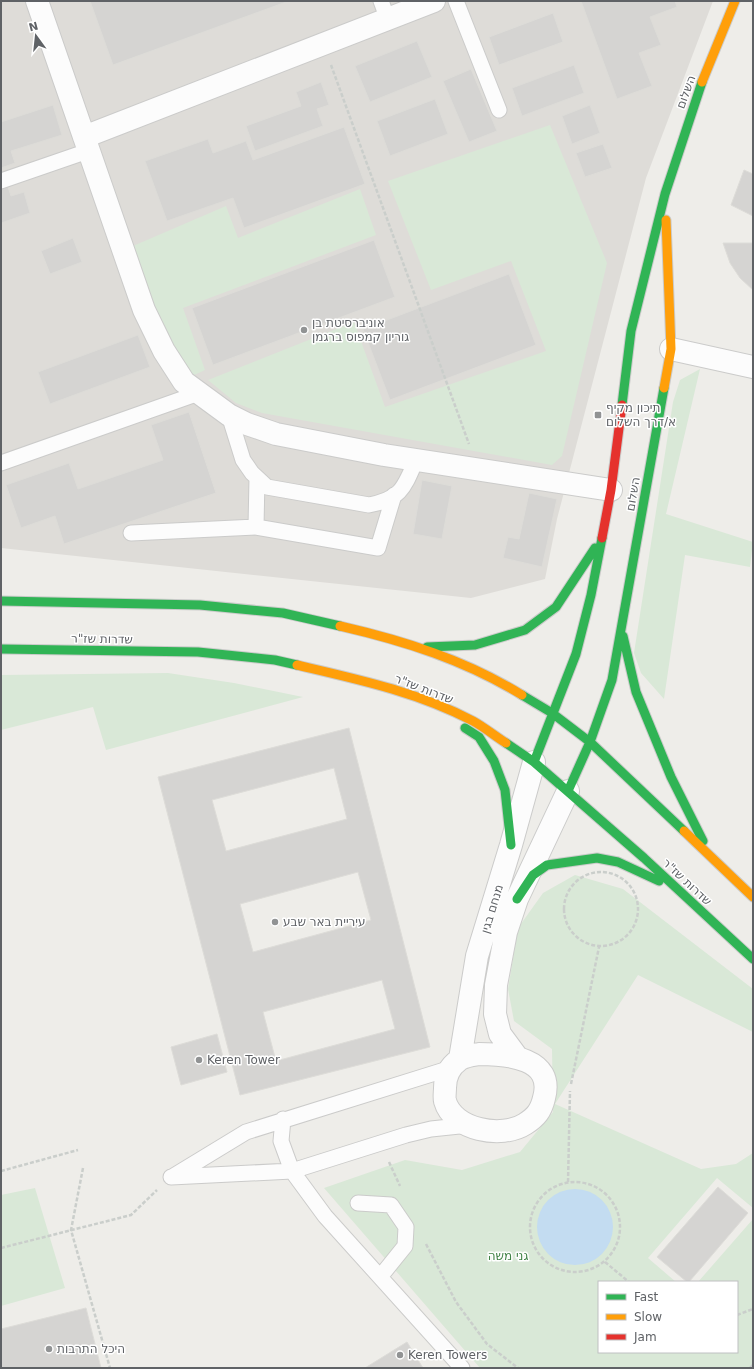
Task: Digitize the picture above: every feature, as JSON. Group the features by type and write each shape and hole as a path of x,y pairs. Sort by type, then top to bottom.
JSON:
{"main road":[{"name":"השלום","path":"534,762 576,654 591,595 600,540 611,490 631,331 665,194 694,105 716,45 735,1"},
{"name":"השלום","path":"568,790 590,742 612,680 671,349 665,194"},
{"path":"416,647 475,645 525,630 556,607 600,540"},
{"path":"1,601 200,605 283,613 395,639 416,647 496,679 552,713 590,742 753,896"},
{"path":"621,628 636,692 671,777 711,857"},
{"name":"שדרות שז\"ר","path":"1,649 198,652 275,660 382,685 419,698 473,721 534,762 568,790 753,959"},
{"path":"419,698 479,737 494,761 504,790 508,808 511,845"},
{"path":"517,899 533,875 547,865 597,858 618,862 674,888"}],"street":[{"path":"37,1 144,310 164,351 184,382 228,415 276,434 416,460 611,490"},
{"path":"86,144 324,44 385,10 434,1"},
{"path":"671,349 753,367"},
{"name":"מנחם בגין","path":"455,1063 477,956 511,845 534,762"},
{"name":"מנחם בגין","path":"517,1057 500,1034 495,1014 496,984 506,932 517,899 568,790"},
{"path":"479,1054 499,1054 517,1057 533,1065 542,1074 546,1092 541,1111 530,1121 516,1130 493,1132 460,1121 450,1112 445,1100 445,1080 455,1063 479,1054"}],"lane":[{"path":"456,1 499,110"},
{"path":"1,181 86,144"},
{"path":"1,463 199,393"},
{"path":"228,415 242,460 257,478 267,487 369,505 383,502 405,487 416,460"},
{"path":"256,527 257,478"},
{"path":"131,533 256,527 378,548 394,495"},
{"path":"171,1177 246,1132 455,1063"},
{"path":"282,1119 281,1141 292,1171 325,1216 462,1368"},
{"path":"171,1177 292,1171 381,1143 432,1129 469,1125"},
{"path":"358,1203 391,1205 406,1227 405,1246 380,1277"}],"path":[{"path":"324,44 479,470"},
{"path":"594,872 613,873 625,880 633,890 638,902 638,915 631,932 622,941 610,946 599,947 586,944 575,937 567,927 563,914 565,897 572,885 581,877 594,872"},
{"path":"568,1182 571,1077 599,947"},
{"path":"381,1143 402,1190"},
{"path":"1,1171 78,1150"},
{"path":"83,1168 71,1230 110,1368"},
{"path":"1,1248 131,1215 171,1177"},
{"path":"568,1182 584,1182 599,1188 611,1199 619,1213 621,1229 615,1250 605,1262 591,1270 570,1273 555,1268 542,1259 533,1246 530,1222 534,1207 544,1194 557,1186 568,1182"},
{"path":"424,1238 456,1302 487,1344 518,1368"},
{"path":"605,1262 628,1281"},
{"path":"738,1315 753,1309"},
{"path":"750,1368 753,1365"}],"shaded area":[{"name":"אוניברסיטת בן גוריון קמפוס ברגמן","path":"1,1 713,1 646,178 557,519 545,579 471,598 1,548"}],"green space":[{"path":"550,125 607,263 562,456 552,465 262,413 236,403 208,380 354,322 385,407 546,351 511,261 431,290 388,181"},
{"path":"360,189 376,235 183,308 205,370 192,376 162,325 133,246 226,206 238,238"},
{"path":"700,369 666,514 753,542 750,567 685,555 664,699 641,673 634,653 673,402 680,380"},
{"path":"168,673 234,683 303,697 106,750 93,707 1,730 1,675"},
{"name":"גני משה","path":"575,875 623,889 753,989 753,1032 638,975 555,1104 701,1169 736,1164 753,1153 753,1208 717,1178 648,1258 675,1281 598,1281 598,1353 738,1353 738,1281 699,1281 753,1219 753,1368 480,1368 324,1188 405,1160 462,1170 520,1152 553,1112 552,1049 514,1021 508,989 518,928 543,893"},
{"path":"35,1188 65,1288 1,1306 1,1195"}],"water":[{"path":"568,1189 582,1189 596,1195 607,1206 613,1220 613,1234 610,1242 602,1254 596,1259 582,1265 568,1265 554,1259 543,1248 537,1234 537,1220 543,1206 554,1195"}],"building":[{"path":"90,1 289,1 113,65"},
{"path":"581,1 675,1 677,7 650,17 661,45 639,53 652,86 617,99"},
{"path":"553,13 563,42 499,65 489,37"},
{"path":"417,41 432,77 370,102 355,66"},
{"path":"574,65 584,93 522,116 512,88"},
{"path":"471,69 497,131 469,142 443,81"},
{"path":"321,82 329,105 317,109 323,126 255,151 246,126 301,106 296,92"},
{"path":"435,99 448,134 390,156 377,121"},
{"path":"53,105 62,135 11,151 15,163 1,168 1,122"},
{"path":"590,105 600,133 572,144 562,116"},
{"path":"344,127 365,184 244,228 233,198 167,221 145,161 208,139 213,153 246,141 253,160"},
{"path":"603,144 612,168 585,177 576,153"},
{"path":"744,170 753,174 753,216 731,205"},
{"path":"7,184 11,196 24,192 30,213 1,223 1,186"},
{"path":"73,238 82,262 50,274 41,251"},
{"path":"374,240 395,297 213,365 192,308"},
{"path":"723,243 753,243 753,290 740,278 730,263"},
{"path":"509,274 536,345 390,400 363,329"},
{"path":"138,335 150,367 50,404 38,372"},
{"path":"189,412 216,493 64,544 55,516 21,528 6,485 69,463 78,489 163,460 151,425"},
{"path":"422,480 452,486 442,539 413,534"},
{"path":"529,493 557,499 542,567 503,558 508,537 519,539"},
{"path":"349,728 430,1047 240,1095 158,777","holes":["334,768 347,819 226,851 212,800","358,872 371,920 253,952 240,904","382,980 395,1029 276,1061 263,1012"]},
{"name":"Keren Tower","path":"217,1034 227,1072 181,1085 171,1047"},
{"path":"718,1187 748,1213 690,1281 686,1281 657,1257"},
{"name":"היכל התרבות","path":"86,1308 101,1368 1,1368 1,1329"},
{"name":"Keren Towers","path":"407,1342 423,1368 365,1368"}],"traffic: fast":[{"path":"622,405 631,331 665,194 702,82"},
{"path":"568,791 590,742 612,680 664,388"},
{"path":"534,762 576,654 591,595 602,538"},
{"path":"427,647 475,645 525,630 556,607 595,548"},
{"path":"1,601 200,605 283,613 340,626"},
{"path":"623,636 636,692 671,777 703,841"},
{"path":"1,649 198,652 275,660 297,665"},
{"path":"522,695 552,713 590,742 684,831"},
{"path":"465,728 479,737 494,761 505,790 511,845"},
{"path":"506,743 534,762 644,858 753,959"},
{"path":"517,899 533,875 547,865 597,858 618,862 659,881"}],"traffic: slow":[{"path":"702,82 735,1"},
{"path":"664,388 671,349 666,220"},
{"path":"340,626 388,638 434,653 479,672 522,695"},
{"path":"297,665 387,687 431,702 473,721 506,743"},
{"path":"684,831 753,897"}],"traffic: jam":[{"path":"602,538 611,490 622,405"}],"place":[{"name":"אוניברסיטת בן גוריון קמפוס ברגמן","path":"304,330"},
{"name":"תיכון מקיף א/דרך השלום","path":"598,415"},
{"name":"עיריית באר שבע","path":"275,922"},
{"name":"Keren Tower","path":"199,1060"},
{"name":"היכל התרבות","path":"49,1349"},
{"name":"Keren Towers","path":"400,1355"}]}
